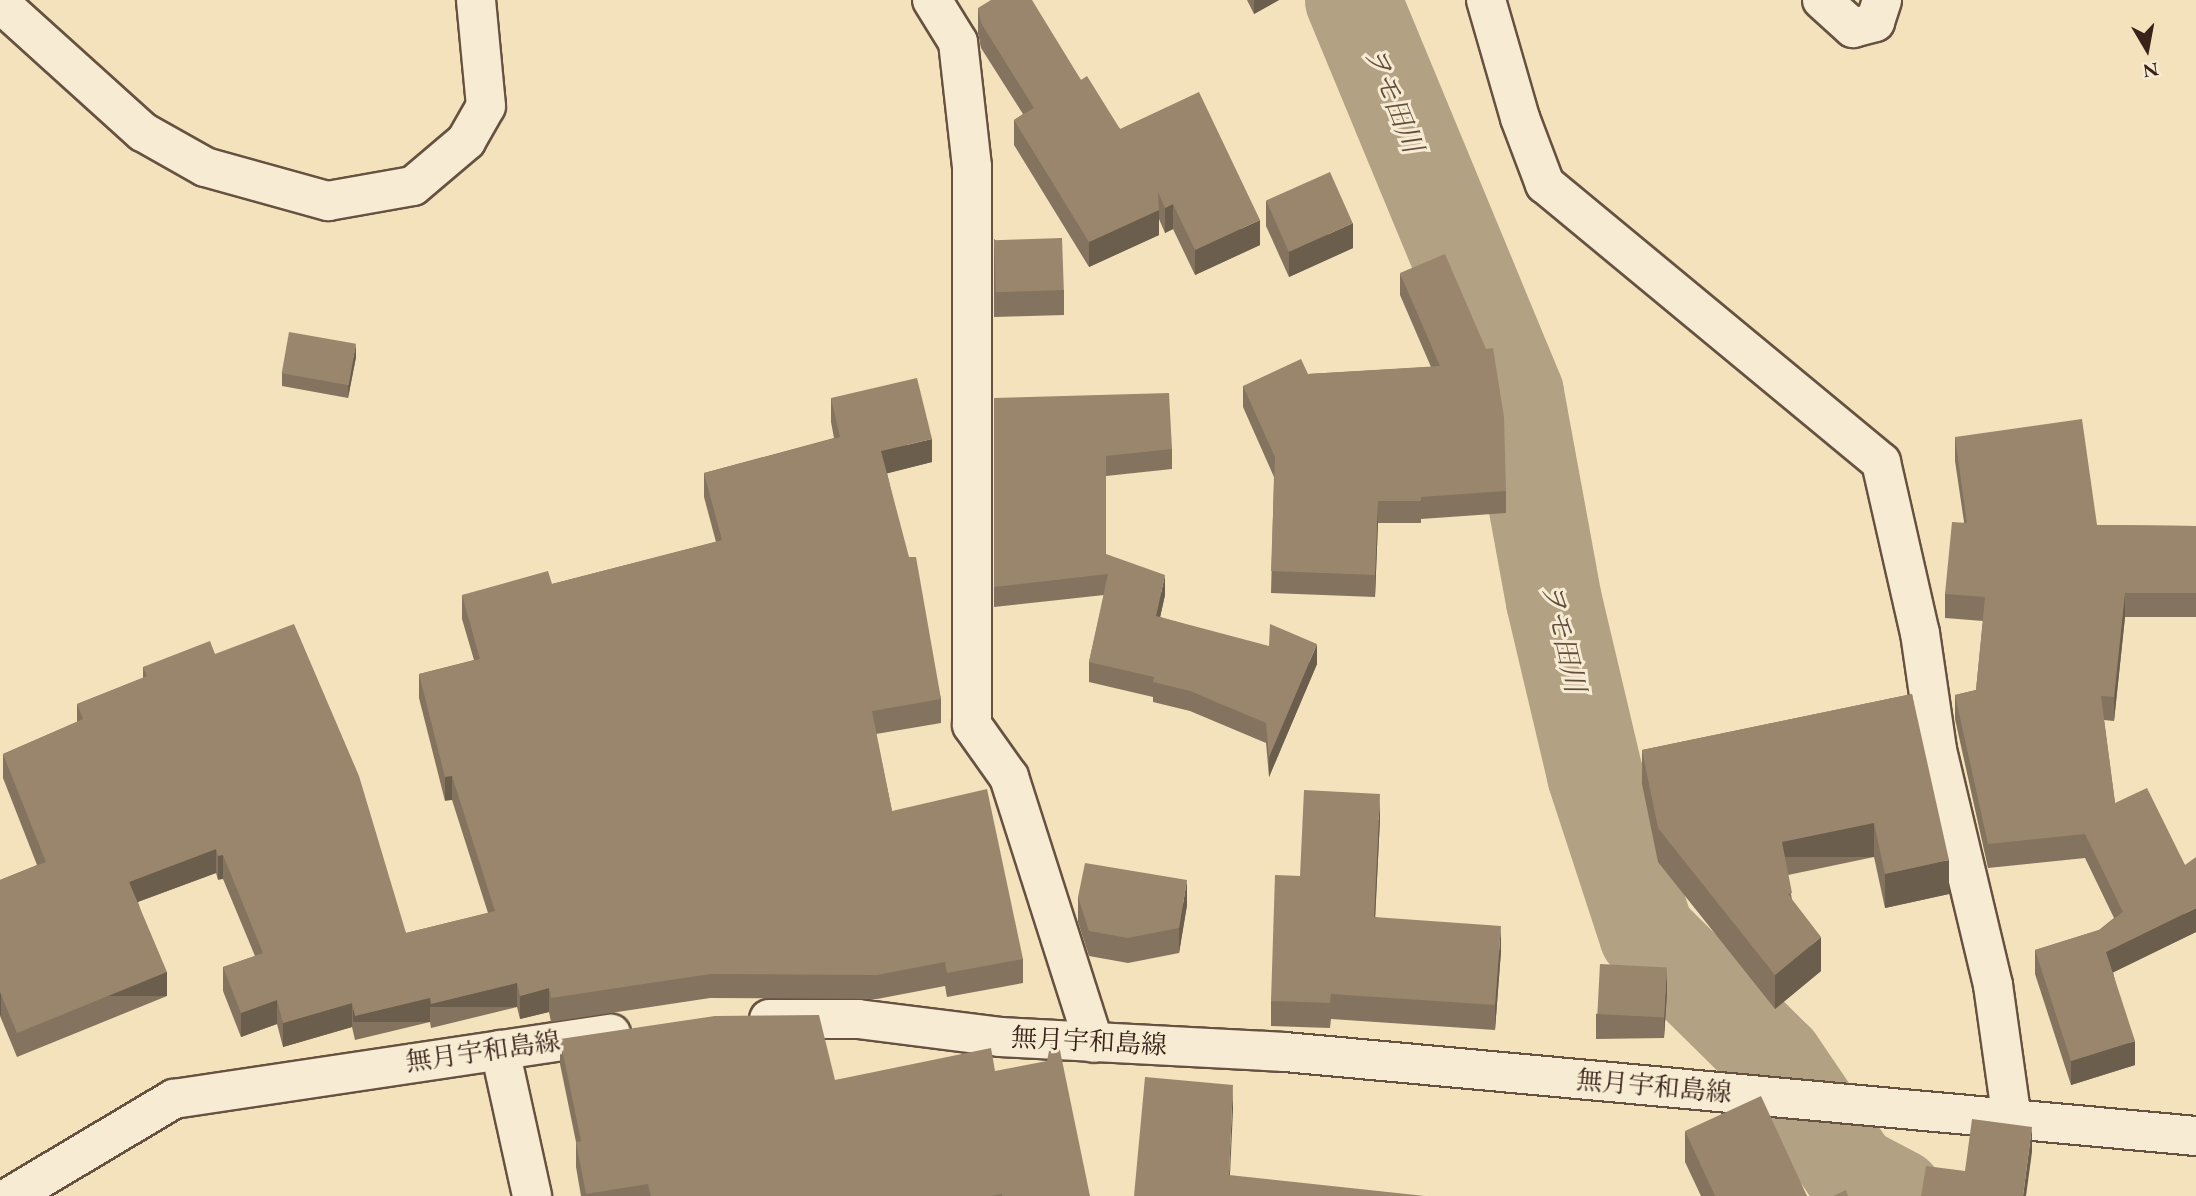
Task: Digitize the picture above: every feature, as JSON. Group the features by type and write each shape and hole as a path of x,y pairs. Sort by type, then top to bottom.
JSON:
{"street":[{"path":"0,3 143,132 205,167 328,201 413,186 466,141 486,106 476,0"},
{"path":"932,0 958,42 972,167 972,725 1009,777 1094,1042"},
{"path":"1486,0 1520,118 1545,184 1881,462 1920,633 1937,751 1993,985 2012,1120"},
{"path":"1822,0 1853,28 1875,22 1882,0"},
{"name":"無月宇和島線","path":"727,1020 858,1019 1000,1037 1285,1052 2196,1136"},
{"name":"無月宇和島線","path":"11,1196 174,1099 647,1029"},
{"path":"500,1050 532,1196"}],"building":[{"path":"991,0 1032,0 1081,80 1087,76 1120,129 1199,92 1260,220 1195,250 1173,204 1165,208 1158,192 1159,210 1089,242 1014,120 1034,108 981,23 978,8"},
{"path":"1330,172 1353,223 1289,252 1266,200"},
{"path":"1062,238 1064,290 996,292 994,240"},
{"path":"1445,254 1486,349 1493,348 1504,417 1506,491 1421,497 1421,501 1378,501 1375,575 1271,571 1275,457 1243,386 1301,359 1308,374 1440,366 1400,273"},
{"path":"289,332 356,344 349,385 282,373"},
{"path":"917,378 932,439 881,451 909,557 916,557 941,699 872,711 892,811 987,789 1023,959 947,973 945,962 877,975 710,974 551,998 549,988 520,996 517,983 431,1004 430,998 355,1016 352,1003 283,1023 277,1000 241,1013 223,967 263,953 223,855 218,856 216,849 129,882 167,972 17,1033 0,992 0,880 46,862 3,754 83,719 77,704 147,676 143,667 210,641 215,654 294,624 359,776 406,933 495,911 452,776 445,777 419,674 480,659 462,595 548,571 552,584 722,540 704,473 840,437 831,398"},
{"path":"1169,393 1172,449 1106,456 1106,554 1165,575 1156,616 1269,646 1270,624 1317,644 1269,757 1266,723 1190,691 1153,682 1154,677 1089,662 1108,574 994,587 994,398"},
{"path":"2082,419 2097,525 2196,526 2196,593 2125,593 2114,697 2101,696 2115,803 2147,788 2185,865 2196,857 2196,908 2106,952 2135,1041 2071,1061 2035,950 2099,930 2123,912 2085,834 1988,844 1955,695 1976,690 1985,597 1945,594 1952,522 1967,523 1955,437"},
{"path":"1912,694 1949,860 1885,874 1874,823 1782,842 1792,893 1788,894 1821,937 1775,975 1658,828 1642,750"},
{"path":"1304,790 1380,794 1374,917 1501,926 1495,1005 1331,994 1330,1003 1271,1001 1275,875 1300,876"},
{"path":"1085,863 1187,880 1179,928 1128,938 1089,931 1078,897"},
{"path":"1600,964 1667,968 1664,1017 1597,1014"},
{"path":"819,1015 835,1080 991,1048 995,1071 1047,1061 1052,1036 1057,1036 1090,1196 651,1196 648,1184 586,1194 576,1142 581,1141 560,1039 715,1016"},
{"path":"1145,1077 1233,1085 1229,1175 1425,1196 1134,1196"},
{"path":"1761,1096 1807,1196 1715,1196 1685,1131"},
{"path":"1972,1119 2032,1127 2023,1196 1921,1196 1926,1166 1965,1171"},
{"path":"1846,1190 1848,1196 1833,1196"}],"waterway":[{"name":"ヲモ田川","path":"1353,0 1516,394 1554,601 1595,775 1647,934 1776,1061 1852,1173 1896,1196"}]}
